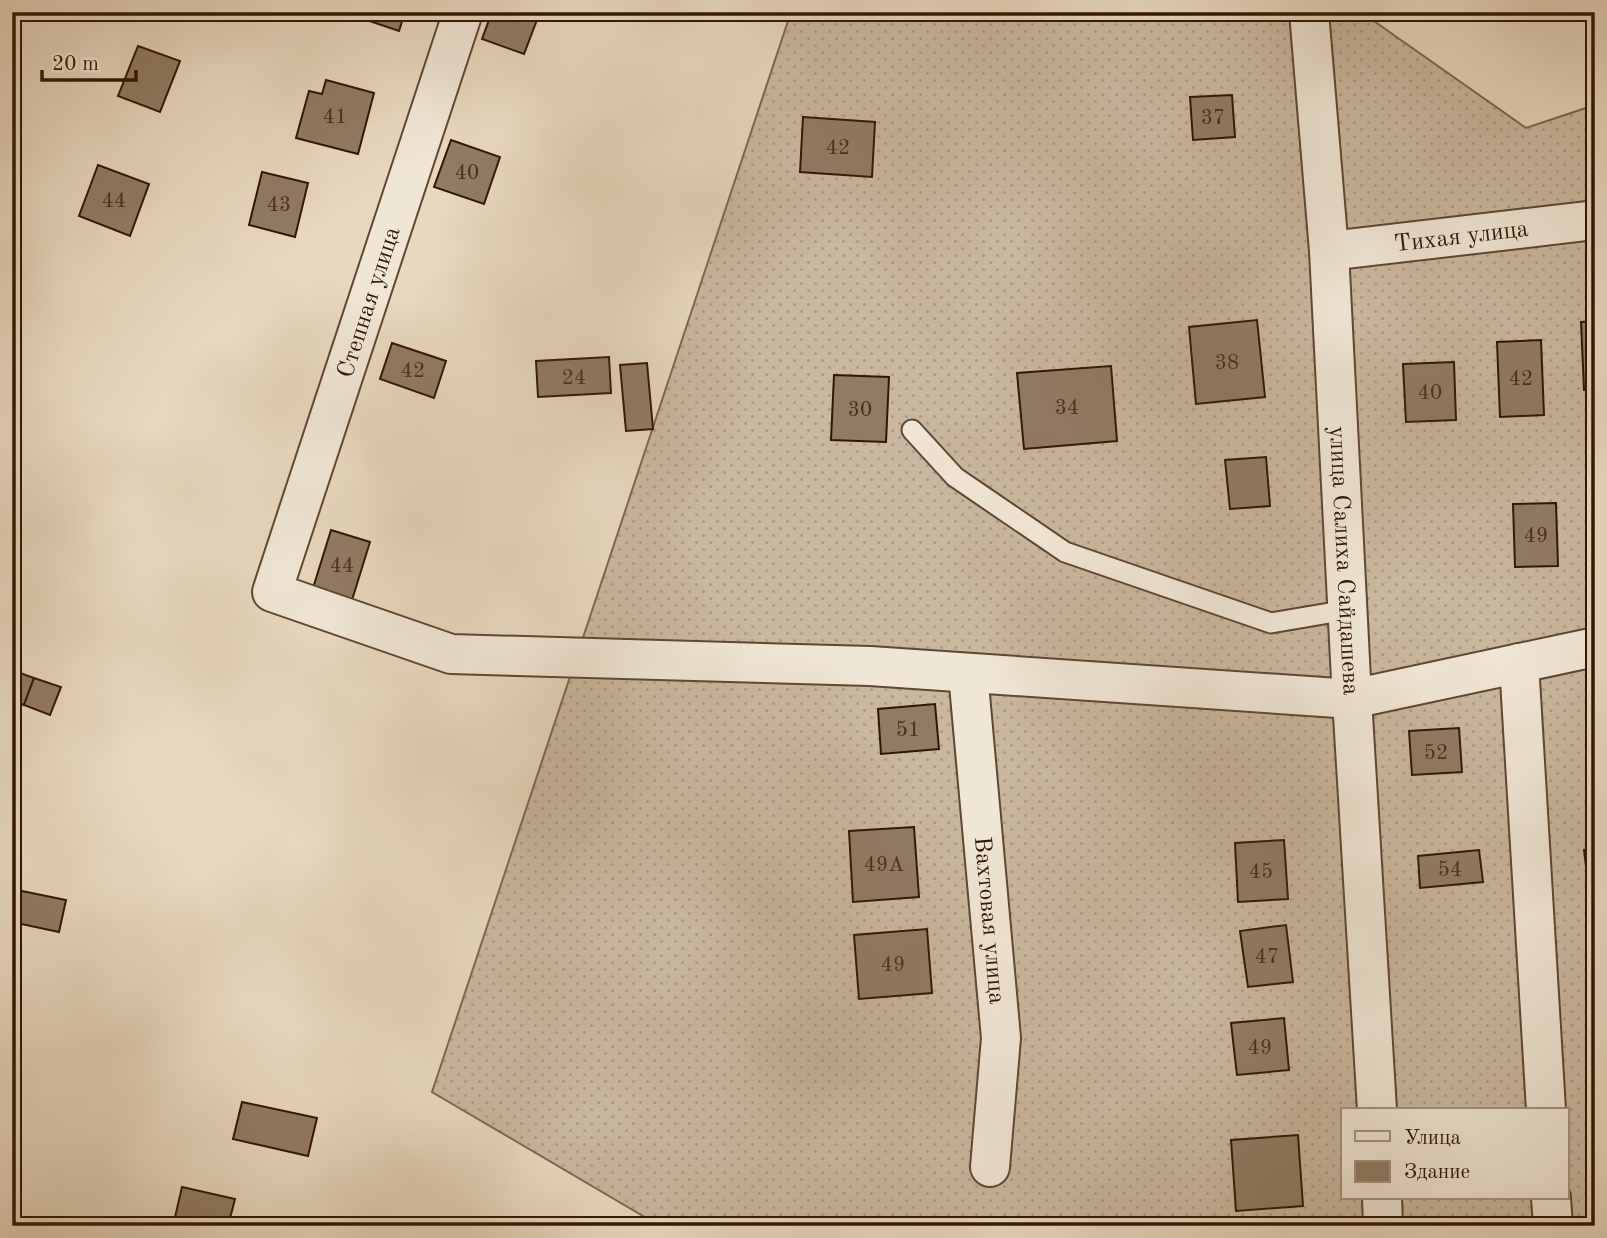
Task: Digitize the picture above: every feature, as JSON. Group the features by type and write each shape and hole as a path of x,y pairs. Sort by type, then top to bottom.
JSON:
{"street":[{"name":"Степная улица","path":"463,12 272,592 451,654 856,665 968,673"},
{"name":"улица Салиха Сайдашева","path":"1309,12 1329,251 1377,1108"},
{"name":"Тихая улица","path":"1329,251 1595,220"},
{"path":"968,673 1352,699 1595,647"},
{"path":"1519,663 1546,1108"},
{"name":"Вахтовая улица","path":"968,673 1001,1038 990,1167"},
{"path":"1382,1200 1383,1226"},
{"path":"1551,1200 1552,1226"}],"lane":[{"path":"912,430 955,477 1065,552 1270,623 1347,610"}],"shaded area":[{"path":"791,12 1361,12 1526,128 1595,105 1595,1226 660,1226 432,1092"}],"building":[{"path":"353,12 405,12 399,31 352,15"},
{"path":"492,12 540,12 524,54 482,39"},
{"path":"138,46 180,61 160,112 118,96"},
{"path":"326,80 374,93 358,154 296,138 309,91 322,94"},
{"path":"1232,95 1235,137 1193,140 1190,97"},
{"path":"803,117 875,122 872,177 800,172"},
{"path":"451,140 500,157 484,204 434,187"},
{"path":"98,165 149,184 130,236 79,216"},
{"path":"262,172 308,183 295,237 249,225"},
{"path":"1257,320 1265,397 1196,404 1189,327"},
{"path":"1595,321 1595,389 1584,390 1581,322"},
{"path":"1541,340 1544,415 1500,417 1497,342"},
{"path":"392,343 446,361 434,398 380,379"},
{"path":"609,357 611,393 538,397 536,361"},
{"path":"1454,362 1456,420 1406,422 1403,364"},
{"path":"647,363 653,429 626,431 620,365"},
{"path":"1111,366 1117,441 1024,449 1017,373"},
{"path":"834,375 889,377 886,442 831,440"},
{"path":"1266,457 1270,506 1230,509 1225,460"},
{"path":"1556,503 1558,566 1515,567 1513,504"},
{"path":"331,530 370,542 352,600 313,588"},
{"path":"12,670 34,678 24,705 12,701"},
{"path":"34,678 61,687 50,715 24,705"},
{"path":"935,704 939,749 881,754 878,709"},
{"path":"1459,728 1462,772 1412,775 1409,731"},
{"path":"914,827 919,897 853,902 849,831"},
{"path":"1284,840 1288,899 1238,902 1235,843"},
{"path":"1595,849 1595,899 1590,899 1584,850"},
{"path":"1479,850 1483,882 1420,888 1418,856"},
{"path":"12,889 66,900 59,932 12,922"},
{"path":"1286,925 1293,982 1248,987 1240,931"},
{"path":"927,929 932,993 859,999 854,935"},
{"path":"1284,1018 1289,1070 1237,1075 1231,1023"},
{"path":"242,1102 317,1118 308,1156 233,1139"},
{"path":"1298,1135 1303,1206 1236,1211 1231,1140"},
{"path":"182,1187 235,1199 228,1226 173,1226"}]}
